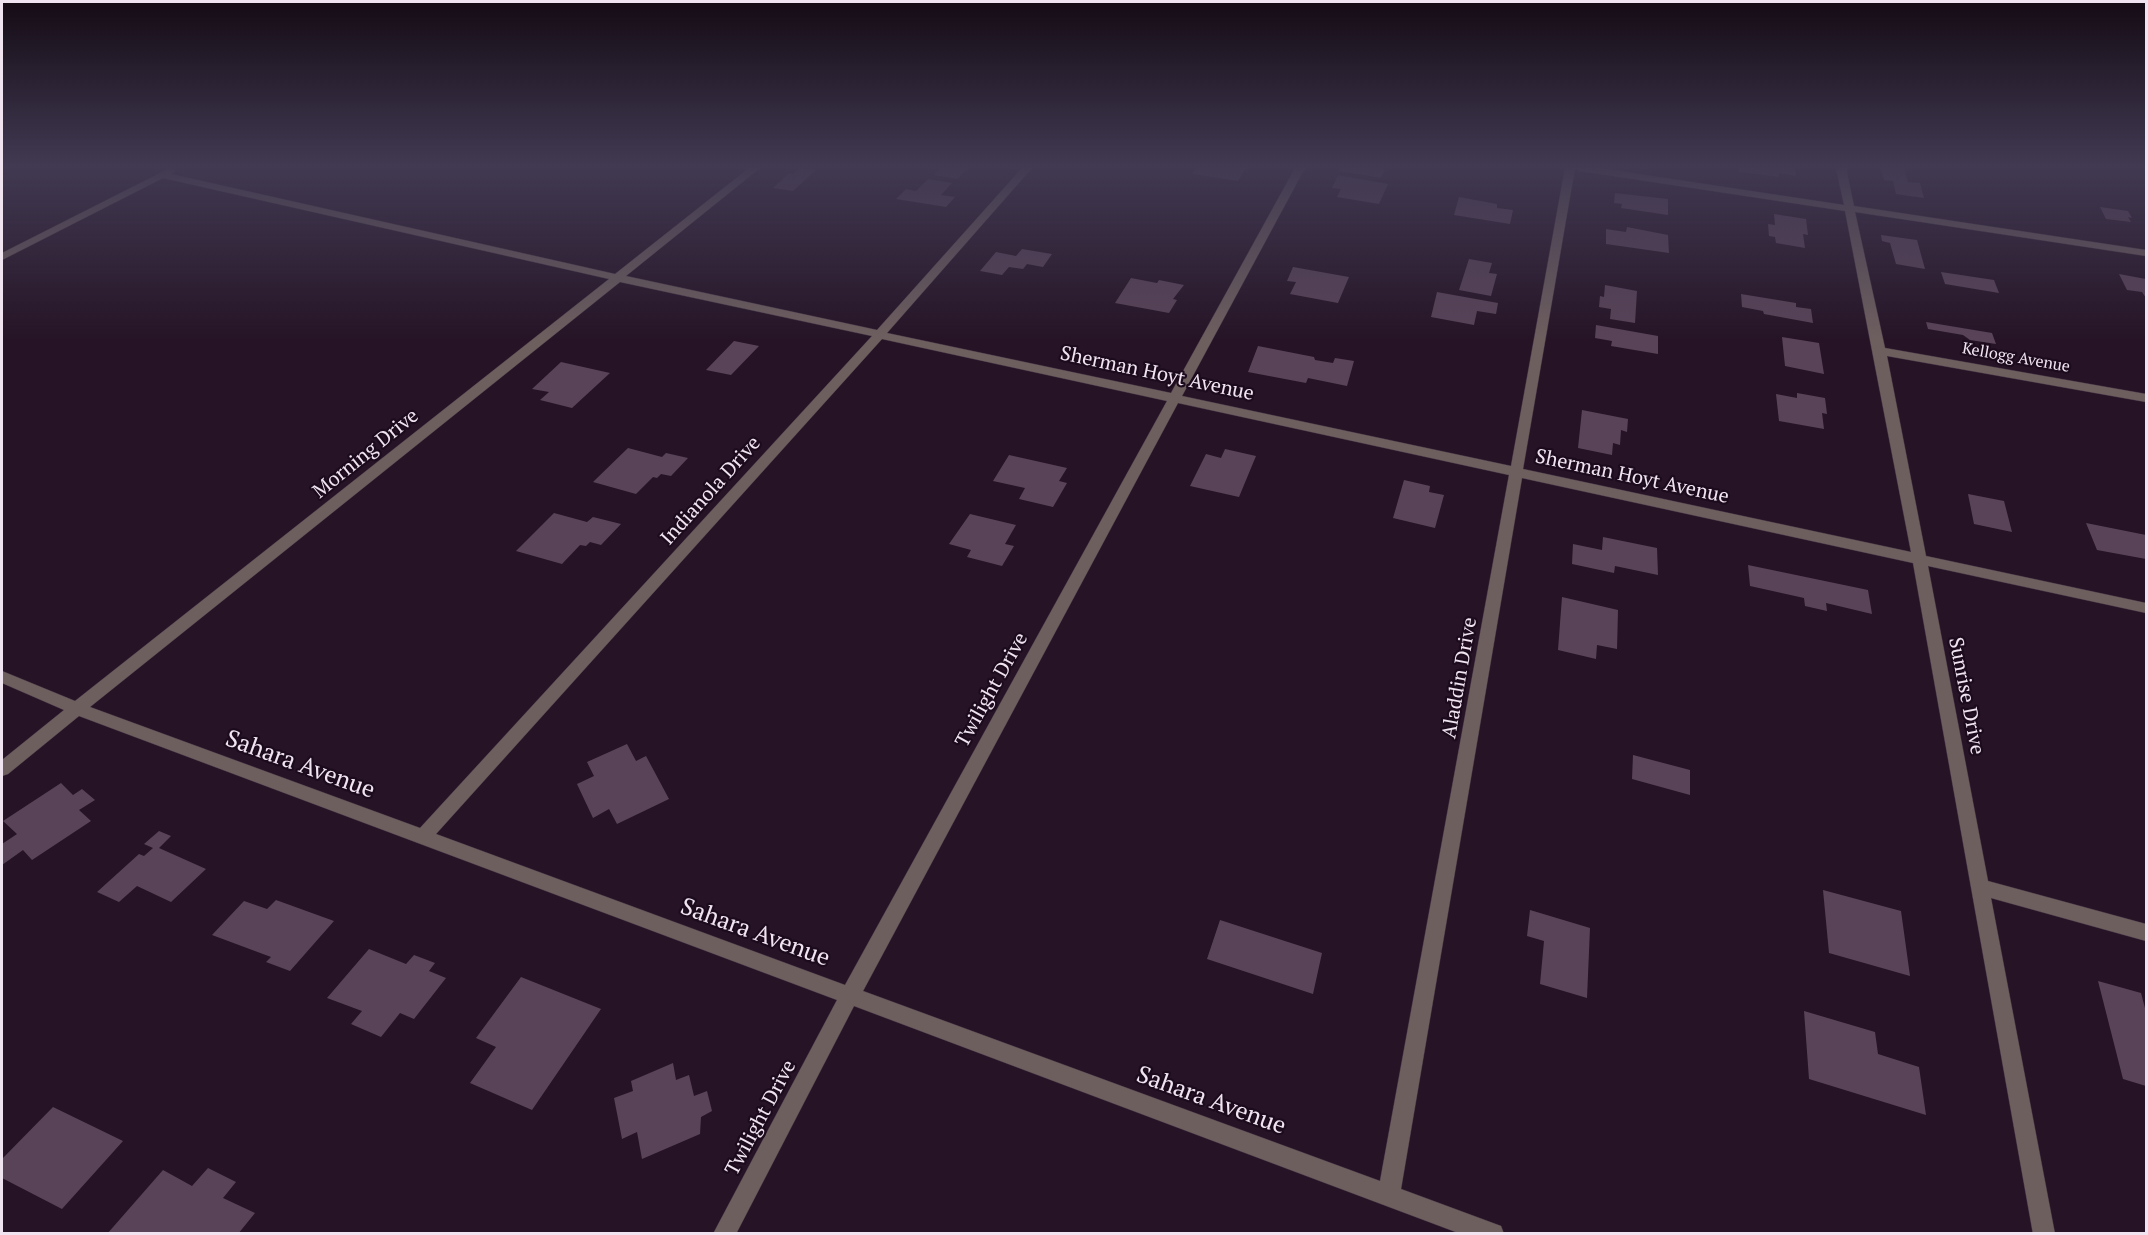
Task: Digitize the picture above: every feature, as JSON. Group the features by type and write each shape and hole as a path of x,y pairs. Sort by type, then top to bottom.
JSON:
{"street":[{"path":"2,257 63,226"},
{"name":"Sherman Hoyt Avenue","path":"386,226 618,278 2146,608"},
{"name":"Morning Drive","path":"2,769 683,226"},
{"name":"Indianola Drive","path":"422,837 976,226"},
{"name":"Twilight Drive","path":"724,1233 849,995 1269,226"},
{"name":"Aladdin Drive","path":"1389,1194 1560,226"},
{"name":"Sunrise Drive","path":"1853,226 1880,351 1920,560 2044,1233"},
{"path":"1965,226 2146,253"},
{"name":"Kellogg Avenue","path":"1880,351 2146,398"},
{"name":"Sahara Avenue","path":"2,677 77,709 1493,1233"},
{"path":"1981,887 2146,932"}],"building":[{"path":"1768,226 1807,226 1808,235 1803,234 1805,248 1776,243 1775,237 1769,236"},
{"path":"1627,227 1668,235 1669,253 1606,244 1606,229 1626,232"},
{"path":"1881,235 1917,240 1925,269 1896,264 1890,243 1882,241"},
{"path":"1022,249 1052,254 1043,267 1027,264 1023,269 1009,267 1002,275 980,271 996,252 1016,256"},
{"path":"1469,259 1492,263 1489,273 1497,274 1491,296 1459,290"},
{"path":"1293,267 1349,277 1338,303 1290,294 1296,282 1287,281"},
{"path":"1941,272 1994,280 1999,293 1945,284"},
{"path":"2119,274 2146,279 2146,298 2142,292 2127,290"},
{"path":"1131,278 1184,285 1173,299 1177,300 1169,313 1115,303"},
{"path":"1605,285 1637,291 1635,323 1610,319 1611,309 1599,307 1600,296 1604,297"},
{"path":"1437,292 1498,303 1496,314 1477,311 1474,325 1431,317"},
{"path":"1741,294 1796,303 1796,307 1811,309 1813,323 1764,314 1763,311 1742,307"},
{"path":"1926,322 1992,333 1996,344 1928,329"},
{"path":"1596,325 1658,336 1658,354 1611,346 1612,341 1595,338"},
{"path":"1782,337 1819,343 1824,374 1785,366"},
{"path":"734,341 759,346 731,375 706,370"},
{"path":"1258,346 1333,363 1335,358 1354,361 1347,386 1308,378 1306,383 1248,372"},
{"path":"561,362 610,373 572,408 540,400 549,392 532,389"},
{"path":"1797,393 1825,398 1827,414 1822,413 1824,429 1779,421 1776,394 1797,398"},
{"path":"1582,410 1628,419 1627,432 1621,430 1620,445 1613,443 1612,455 1578,448"},
{"path":"628,448 662,457 666,453 688,458 671,476 661,474 657,478 653,477 636,494 593,482"},
{"path":"1225,449 1256,456 1239,497 1190,486 1206,454 1221,458"},
{"path":"1009,455 1067,468 1059,481 1067,483 1053,507 1019,499 1025,488 993,481"},
{"path":"1404,480 1430,486 1429,492 1444,495 1435,528 1393,518"},
{"path":"1968,494 2004,501 2012,532 1974,524"},
{"path":"554,513 587,522 593,517 621,524 601,545 590,542 586,546 580,545 562,564 516,551"},
{"path":"970,514 1016,525 1005,544 1014,546 1002,566 967,557 971,550 949,544"},
{"path":"2086,523 2146,535 2146,559 2097,550"},
{"path":"1603,537 1657,548 1658,575 1615,566 1614,573 1572,564 1573,544 1602,550"},
{"path":"1748,565 1868,590 1872,614 1826,603 1827,611 1805,606 1804,598 1750,586"},
{"path":"1562,597 1618,610 1617,649 1597,645 1596,659 1558,650"},
{"path":"627,744 636,761 646,756 669,799 617,824 609,809 593,818 577,784 594,776 587,762"},
{"path":"1633,755 1690,770 1690,795 1632,779"},
{"path":"61,783 73,795 82,789 95,800 79,810 91,821 32,860 23,850 2,865 2,844 17,834 3,821"},
{"path":"159,831 171,836 159,848 206,869 171,902 137,886 119,902 97,892 139,854 144,856 153,848 144,844"},
{"path":"1823,890 1901,911 1910,976 1829,953"},
{"path":"276,900 334,921 290,971 266,962 271,957 212,935 244,901 267,909"},
{"path":"1530,910 1590,928 1587,998 1540,984 1544,941 1527,936"},
{"path":"1220,920 1322,953 1313,994 1207,959"},
{"path":"369,949 406,964 414,955 435,963 429,971 446,978 414,1019 400,1013 381,1037 351,1024 362,1011 327,998"},
{"path":"521,977 601,1009 532,1110 470,1083 496,1047 476,1038"},
{"path":"2098,981 2141,993 2146,1012 2146,1086 2123,1079"},
{"path":"1804,1011 1875,1032 1878,1054 1919,1067 1926,1115 1809,1079"},
{"path":"673,1063 676,1080 689,1075 694,1096 707,1091 712,1111 701,1117 700,1134 642,1159 637,1132 622,1139 614,1098 633,1091 631,1081"},
{"path":"53,1107 123,1141 62,1209 2,1178 2,1159"},
{"path":"208,1168 236,1182 223,1198 255,1213 238,1234 107,1234 163,1170 192,1186"}]}
